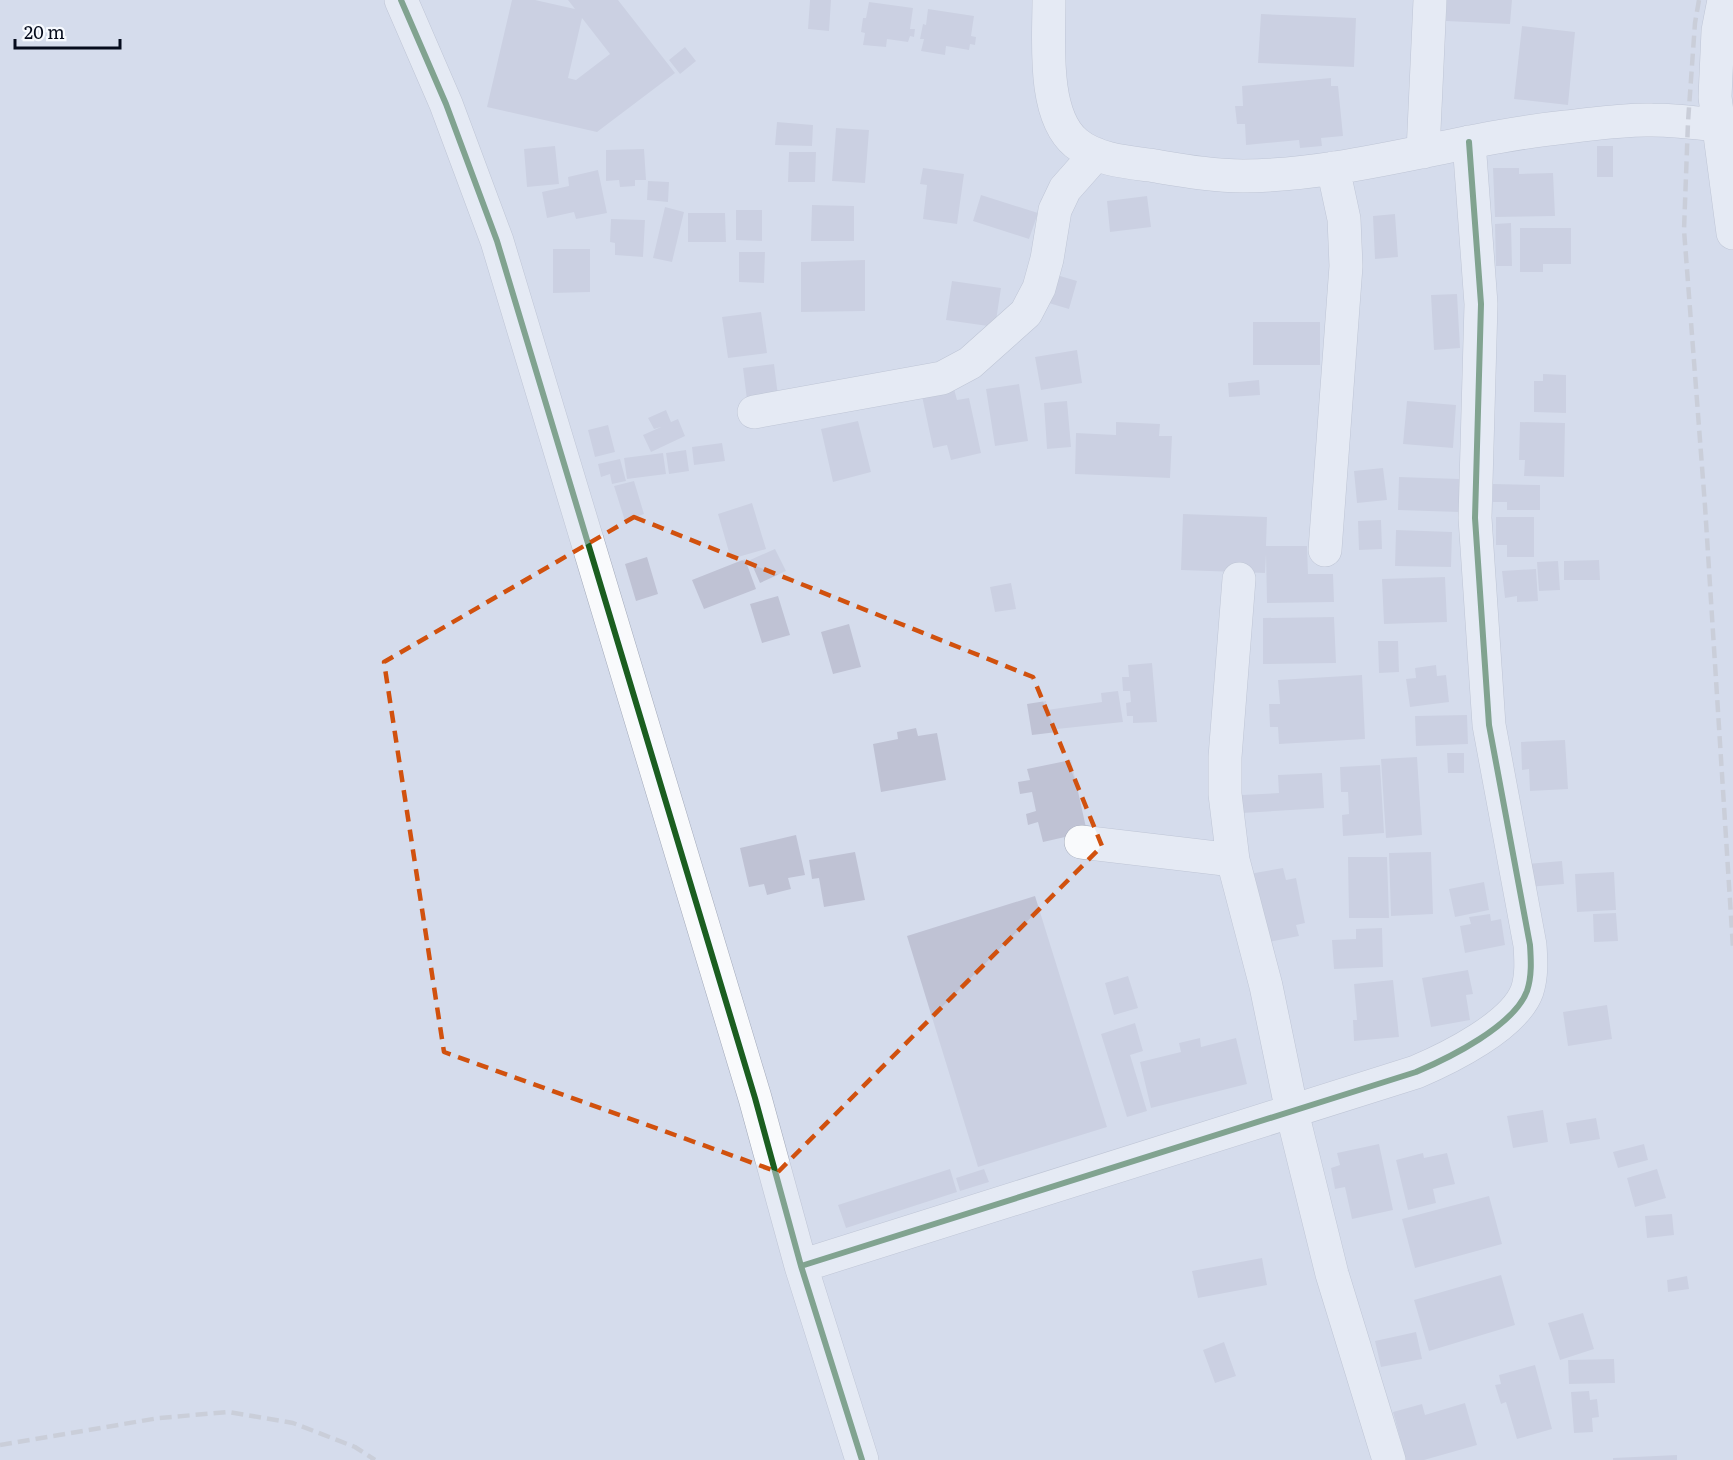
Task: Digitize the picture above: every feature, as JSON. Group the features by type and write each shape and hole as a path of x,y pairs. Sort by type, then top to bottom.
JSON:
{"street":[{"path":"401,0 446,104 496,241 543,389 745,1064 801,1266 862,1460"},
{"path":"1049,0 1050,66 1055,106 1063,126 1076,143 1096,154 1121,161 1197,173 1231,175 1333,168 1469,142 1564,127 1650,120 1725,126"},
{"path":"1423,152 1430,0"},
{"path":"1724,0 1718,31 1715,97 1725,126 1726,172 1733,233"},
{"path":"801,1266 1416,1072 1450,1058 1488,1033 1513,1011 1526,992 1531,970 1530,945 1489,725 1475,518 1481,304 1469,142"},
{"path":"754,412 942,378 970,363 1026,313 1039,288 1047,259 1050,228 1055,210 1065,189 1096,154"},
{"path":"1325,550 1346,266 1344,219 1333,168"},
{"path":"1239,579 1225,757 1225,794 1233,860 1266,986 1292,1112 1332,1274 1389,1460"},
{"path":"1081,842 1233,860"}],"highlighted area":[{"path":"634,517 1033,677 1102,846 778,1172 444,1052 384,662"}],"building":[{"path":"512,0 535,0 575,9 568,0 618,0 675,73 597,132 487,107","holes":["582,18 610,54 576,80 568,78"]},
{"path":"810,0 831,0 829,31 808,29"},
{"path":"1447,0 1512,0 1510,24 1446,21"},
{"path":"869,2 913,8 910,29 915,29 914,37 910,36 908,42 887,39 886,47 863,45 865,33 861,32"},
{"path":"928,9 974,16 971,36 976,37 975,45 970,44 969,50 946,46 945,55 921,51 924,39 920,39 923,24 926,25"},
{"path":"1261,14 1356,18 1354,67 1258,63"},
{"path":"1522,26 1575,32 1568,105 1514,99"},
{"path":"685,47 696,61 680,74 669,60"},
{"path":"1331,78 1331,86 1338,86 1343,136 1321,138 1322,146 1300,148 1299,140 1246,145 1245,124 1237,124 1235,106 1243,106 1242,86"},
{"path":"777,122 813,125 812,146 775,145"},
{"path":"836,128 869,130 865,183 832,181"},
{"path":"555,146 559,184 527,187 524,149"},
{"path":"1597,146 1613,146 1613,177 1597,177"},
{"path":"644,149 646,180 635,180 635,186 620,187 619,180 606,181 606,150"},
{"path":"789,152 816,152 815,182 788,182"},
{"path":"923,168 964,174 957,224 923,219 927,185 920,184"},
{"path":"1493,168 1519,168 1519,174 1553,173 1555,216 1495,217"},
{"path":"598,170 607,213 576,219 574,212 547,218 542,192 569,186 568,177"},
{"path":"648,181 669,182 668,202 647,200"},
{"path":"981,195 1038,213 1029,239 973,221"},
{"path":"1147,196 1151,227 1110,232 1107,201"},
{"path":"812,205 854,206 854,241 811,241"},
{"path":"665,207 684,212 672,262 653,258"},
{"path":"736,210 762,210 762,241 736,240"},
{"path":"688,213 725,213 726,242 688,242"},
{"path":"1395,214 1398,257 1375,259 1373,216"},
{"path":"611,219 645,220 643,257 615,255 615,243 610,242"},
{"path":"1511,223 1512,266 1496,266 1495,224"},
{"path":"1520,228 1571,228 1571,264 1543,264 1543,272 1520,272"},
{"path":"553,249 590,249 590,292 553,293"},
{"path":"739,252 765,252 764,283 739,282"},
{"path":"865,260 865,311 801,312 801,262"},
{"path":"1050,273 1077,281 1069,309 1042,301"},
{"path":"952,281 1001,288 995,327 946,320"},
{"path":"1457,294 1460,348 1434,350 1431,295"},
{"path":"761,312 767,353 728,358 722,317"},
{"path":"1253,322 1320,322 1320,365 1253,365"},
{"path":"1077,350 1082,383 1041,390 1035,357"},
{"path":"774,364 778,396 747,400 743,368"},
{"path":"1543,374 1566,375 1566,413 1534,412 1534,381 1543,381"},
{"path":"1259,380 1260,395 1229,397 1228,383"},
{"path":"1019,384 1028,441 995,446 986,389"},
{"path":"954,389 957,400 969,398 981,453 951,460 947,445 933,448 922,396"},
{"path":"1067,401 1071,447 1047,449 1044,403"},
{"path":"1407,401 1456,405 1453,448 1403,444"},
{"path":"666,410 671,422 678,419 685,436 651,452 643,435 661,427 654,429 648,418"},
{"path":"858,421 871,472 833,482 821,429"},
{"path":"1116,422 1160,424 1159,436 1172,436 1170,478 1075,474 1076,433 1116,435"},
{"path":"1520,422 1565,423 1564,477 1524,476 1525,460 1519,460"},
{"path":"608,425 615,452 595,457 588,430"},
{"path":"722,443 725,461 694,465 692,447"},
{"path":"686,450 689,471 669,474 666,453"},
{"path":"663,453 666,474 627,479 624,458"},
{"path":"620,459 626,481 612,484 610,474 601,477 598,464"},
{"path":"1383,468 1387,500 1357,503 1354,471"},
{"path":"1399,477 1460,479 1459,512 1398,510"},
{"path":"634,481 644,514 625,521 614,486"},
{"path":"1493,484 1540,485 1540,510 1507,510 1507,502 1493,502"},
{"path":"752,503 766,549 731,559 718,514"},
{"path":"1183,514 1267,517 1266,546 1307,546 1308,574 1333,574 1334,602 1267,603 1266,554 1265,573 1181,570"},
{"path":"1496,517 1534,517 1534,557 1507,557 1507,545 1496,545"},
{"path":"1381,520 1382,549 1359,550 1358,521"},
{"path":"1396,530 1452,532 1451,567 1395,566"},
{"path":"775,549 786,571 760,583 750,560"},
{"path":"647,557 658,594 636,601 625,564"},
{"path":"745,559 756,589 704,609 692,580"},
{"path":"1599,560 1600,580 1564,580 1564,561"},
{"path":"1558,561 1560,590 1539,591 1537,562"},
{"path":"1536,569 1538,601 1517,602 1517,596 1505,598 1502,571"},
{"path":"1445,577 1447,622 1384,624 1382,579"},
{"path":"1011,583 1016,609 995,612 990,587"},
{"path":"778,596 790,635 762,643 750,604"},
{"path":"1334,617 1336,663 1263,664 1263,618"},
{"path":"849,624 861,667 833,674 821,632"},
{"path":"1378,641 1398,641 1399,672 1379,673"},
{"path":"1152,663 1157,722 1133,723 1133,716 1127,716 1126,703 1131,702 1130,691 1123,691 1122,677 1129,677 1128,665"},
{"path":"1436,665 1437,676 1446,675 1449,702 1410,707 1406,679 1416,678 1415,668"},
{"path":"1362,675 1365,739 1279,744 1278,727 1270,727 1269,704 1280,704 1278,680"},
{"path":"1118,691 1123,722 1057,729 1057,732 1032,735 1027,704 1046,701 1047,710 1102,702 1101,693"},
{"path":"1467,715 1468,744 1416,746 1415,716"},
{"path":"916,728 918,736 937,733 946,780 881,792 873,744 898,739 897,732"},
{"path":"1565,740 1568,789 1530,791 1529,769 1522,770 1521,742"},
{"path":"1447,753 1464,753 1464,773 1448,773"},
{"path":"1417,757 1422,835 1386,838 1381,759"},
{"path":"1071,760 1087,832 1043,842 1038,822 1028,825 1026,814 1036,811 1032,792 1020,794 1018,782 1030,780 1027,769"},
{"path":"1380,765 1384,833 1343,836 1342,815 1349,814 1348,792 1341,792 1340,767"},
{"path":"1322,773 1324,808 1242,813 1242,795 1279,793 1278,775"},
{"path":"796,835 805,875 788,878 791,889 767,895 764,884 749,887 740,848"},
{"path":"855,852 865,900 824,907 819,878 812,879 809,860"},
{"path":"1431,852 1433,914 1391,916 1389,853"},
{"path":"1348,857 1387,857 1389,918 1349,918"},
{"path":"1562,861 1564,884 1528,887 1527,864"},
{"path":"1283,868 1286,880 1296,878 1305,923 1296,925 1299,936 1263,943 1249,874"},
{"path":"1614,872 1616,910 1577,912 1575,874"},
{"path":"1484,882 1489,910 1455,917 1449,889"},
{"path":"1035,896 1107,1127 978,1167 907,936"},
{"path":"1616,913 1618,941 1594,942 1593,914"},
{"path":"1490,914 1491,921 1501,919 1505,945 1465,953 1460,926 1471,924 1469,917"},
{"path":"1382,928 1383,967 1334,969 1332,940 1356,939 1356,929"},
{"path":"1468,970 1473,994 1466,995 1470,1020 1431,1027 1422,978"},
{"path":"1128,976 1138,1008 1114,1015 1105,983"},
{"path":"1393,980 1399,1037 1354,1041 1353,1020 1357,1020 1354,984"},
{"path":"1607,1005 1612,1039 1568,1046 1563,1012"},
{"path":"1135,1023 1143,1051 1130,1055 1147,1111 1127,1117 1101,1034"},
{"path":"1200,1038 1201,1047 1236,1038 1247,1084 1151,1108 1140,1062 1181,1052 1179,1043"},
{"path":"1543,1110 1548,1142 1513,1148 1507,1116"},
{"path":"1596,1118 1600,1139 1570,1144 1566,1123"},
{"path":"1379,1144 1393,1210 1352,1219 1345,1187 1335,1189 1331,1168 1340,1165 1337,1153"},
{"path":"1644,1144 1648,1160 1618,1168 1613,1152"},
{"path":"1423,1153 1424,1158 1447,1153 1455,1184 1433,1189 1436,1203 1408,1210 1396,1160"},
{"path":"950,1169 957,1192 846,1228 838,1205"},
{"path":"984,1169 989,1182 960,1191 956,1178"},
{"path":"1657,1169 1666,1198 1635,1207 1627,1178"},
{"path":"1489,1196 1502,1244 1415,1268 1402,1219"},
{"path":"1672,1214 1674,1235 1647,1238 1645,1216"},
{"path":"1262,1258 1267,1285 1198,1298 1192,1271"},
{"path":"1501,1275 1515,1325 1429,1351 1414,1300"},
{"path":"1687,1276 1689,1289 1668,1292 1667,1280"},
{"path":"1583,1313 1594,1349 1560,1360 1548,1323"},
{"path":"1416,1332 1422,1359 1381,1367 1375,1341"},
{"path":"1224,1342 1236,1376 1215,1383 1203,1350"},
{"path":"1614,1359 1615,1383 1569,1384 1568,1360"},
{"path":"1535,1365 1552,1429 1517,1439 1506,1402 1501,1404 1495,1385 1501,1384 1499,1375"},
{"path":"1589,1391 1590,1400 1597,1399 1599,1417 1592,1418 1593,1432 1574,1433 1571,1392"},
{"path":"1465,1403 1477,1445 1424,1460 1406,1460 1393,1412 1422,1404 1425,1415"},
{"path":"1677,1455 1677,1460 1613,1460 1613,1458"}],"railway":[{"path":"1699,0 1695,23 1688,122 1684,230 1705,506 1733,948"},
{"path":"0,1445 159,1418 229,1412 293,1423 355,1447 375,1460"}],"cycle path":[{"path":"401,0 446,104 497,241 755,1098 801,1266 862,1460"},
{"path":"801,1266 1416,1072 1479,1039 1495,1028 1520,1004 1530,980 1530,945 1489,725 1475,518 1481,304 1469,142"}]}
